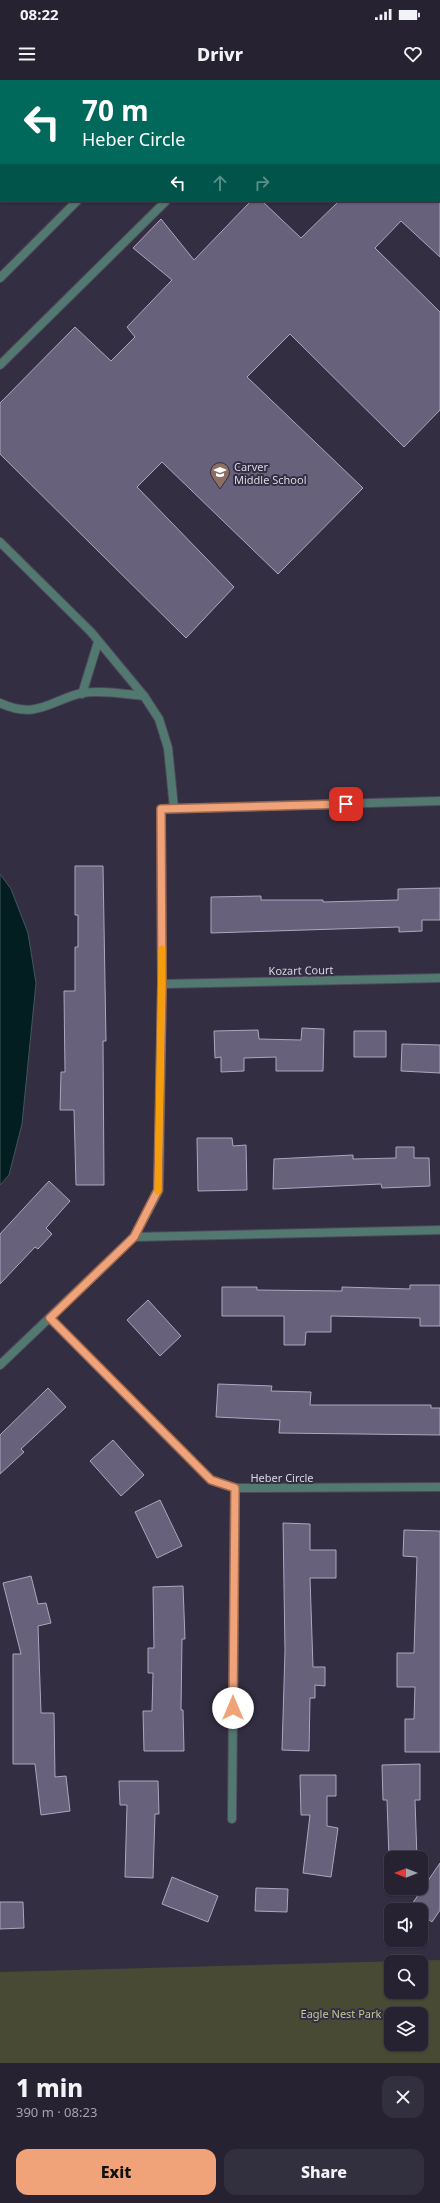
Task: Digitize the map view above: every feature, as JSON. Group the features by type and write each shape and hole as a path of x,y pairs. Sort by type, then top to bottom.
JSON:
{"street":[{"path":"0,278 76,202"},
{"path":"0,364 165,202"},
{"path":"0,542 91,632 144,696 158,719 168,748 174,808"},
{"path":"82,694 98,642"},
{"path":"0,703 32,710 46,708 82,694 99,692 144,696"},
{"path":"0,1365 134,1237 158,1190 162,984 161,809 440,801"},
{"name":"Kozart Court","path":"162,984 440,978"},
{"path":"134,1237 440,1230"},
{"name":"Heber Circle","path":"50,1318 211,1480 235,1488 440,1487"},
{"path":"232,1818 235,1488"}],"green space":[{"name":"Eagle Nest Park","path":"428,1960 440,1960 440,2063 0,2063 0,1972 384,1962 384,1999 428,1999"}],"shaded area":[{"path":"0,874 11,889 28,933 36,983 22,1124 9,1175 0,1185"}],"building":[{"path":"250,202 263,202 301,238 338,202 440,202 440,257 401,221 375,248 440,312 440,410 404,447 290,334 247,377 363,488 278,574 162,462 137,487 234,587 186,638 0,454 0,403 75,327 111,361 135,337 127,327 172,280 133,248 161,219 194,260"},
{"path":"75,866 103,866 106,1041 103,1041 104,1185 76,1185 74,1110 60,1110 61,1072 65,1072 64,991 75,991 75,947 78,947 78,915 75,915"},
{"path":"440,888 440,920 422,920 422,931 399,932 399,927 211,933 211,897 261,896 261,900 323,900 323,902 398,900 398,889"},
{"path":"302,1028 324,1029 323,1071 276,1071 276,1057 244,1058 244,1071 221,1072 221,1057 215,1058 214,1031 258,1030 259,1039 301,1040"},
{"path":"354,1031 386,1031 386,1057 354,1057"},
{"path":"402,1044 440,1045 440,1073 401,1071"},
{"path":"197,1138 232,1138 233,1146 246,1145 247,1190 198,1191"},
{"path":"396,1147 414,1147 414,1158 429,1158 430,1186 382,1188 381,1184 273,1189 274,1159 353,1155 353,1159 396,1158"},
{"path":"49,1181 70,1201 46,1228 52,1234 38,1249 35,1247 0,1284 0,1234"},
{"path":"410,1285 440,1285 440,1326 420,1326 420,1318 331,1316 331,1332 306,1332 305,1345 284,1345 284,1316 222,1316 222,1287 257,1287 257,1290 342,1291 342,1287 410,1289"},
{"path":"148,1300 181,1336 160,1356 127,1320"},
{"path":"218,1384 272,1386 271,1391 311,1392 310,1405 431,1405 431,1408 440,1408 440,1435 279,1433 280,1420 216,1417"},
{"path":"48,1388 66,1407 21,1449 24,1452 0,1474 0,1435"},
{"path":"113,1440 144,1475 121,1496 90,1461"},
{"path":"160,1500 182,1546 157,1558 135,1512"},
{"path":"283,1523 310,1524 310,1550 336,1550 336,1578 310,1578 313,1667 325,1667 325,1686 315,1685 315,1698 310,1698 309,1751 282,1750 285,1651"},
{"path":"404,1530 440,1531 440,1752 405,1752 405,1719 414,1719 415,1687 397,1687 397,1653 414,1653 417,1557 403,1556"},
{"path":"31,1576 38,1604 46,1603 51,1623 38,1626 41,1713 54,1713 55,1777 66,1776 70,1811 41,1815 35,1764 13,1764 13,1654 21,1654 3,1583"},
{"path":"183,1586 185,1639 182,1639 181,1710 183,1710 184,1751 144,1751 143,1711 152,1711 153,1673 148,1673 148,1648 154,1648 153,1587"},
{"path":"420,1764 420,1800 415,1800 417,1851 389,1851 387,1800 383,1800 382,1765"},
{"path":"300,1775 336,1775 336,1796 327,1796 327,1826 338,1828 331,1877 303,1873 310,1815 301,1815"},
{"path":"119,1781 158,1781 159,1814 155,1814 153,1878 125,1877 127,1805 120,1805"},
{"path":"440,1863 440,1910 432,1922 428,1919 428,1903 413,1903 418,1895 428,1895 428,1881"},
{"path":"172,1877 218,1896 208,1922 162,1904"},
{"path":"256,1888 288,1889 287,1912 255,1911"},
{"path":"0,1902 23,1902 24,1928 0,1929"}],"slow traffic":[{"path":"158,1191 162,949"}],"place":[{"name":"Carver Middle School","path":"220,489"}],"route":[{"path":"233,1708 235,1488 211,1480 50,1318 134,1237 158,1190 162,984 161,809 346,804"}]}
